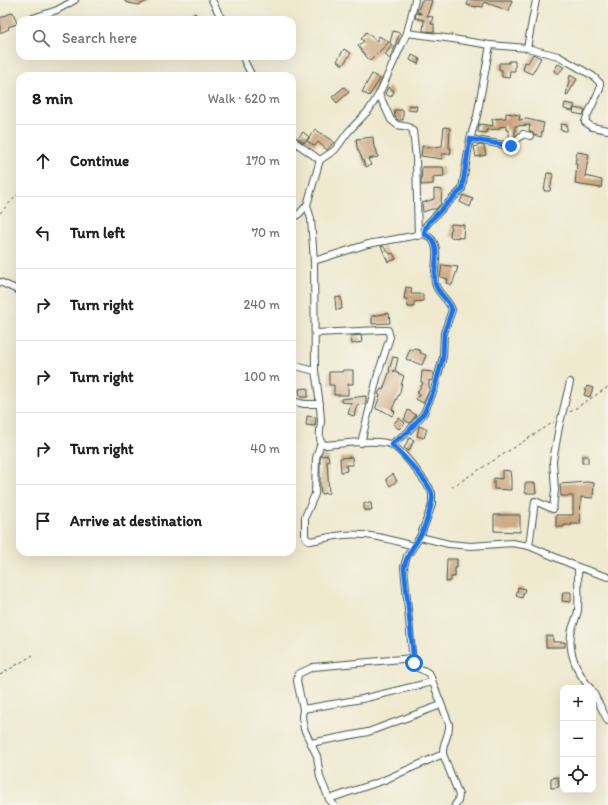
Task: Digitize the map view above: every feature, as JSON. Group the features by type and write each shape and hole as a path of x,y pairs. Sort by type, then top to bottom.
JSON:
{"street":[{"path":"39,16 58,10 75,0"},
{"path":"212,0 220,16"},
{"path":"296,216 307,205 320,160 336,150 348,132 369,110 379,94 407,33 415,0"},
{"path":"527,48 536,0"},
{"path":"407,33 453,38 490,45 527,48 558,56 586,71 600,83 600,89 585,122 592,126 608,130"},
{"path":"421,235 429,222 462,189 470,139 477,116 490,45"},
{"path":"244,60 250,72"},
{"path":"379,94 391,120 397,125 409,127 414,132 421,235"},
{"path":"470,139 510,146 514,144 523,134 530,136"},
{"path":"296,143 320,160"},
{"path":"307,205 311,219 314,261 315,371 320,393 321,431 319,438 321,442 316,458 315,494 305,517 305,536 307,540 310,541 344,535 368,535 413,546"},
{"path":"314,261 368,244 421,235 430,238 436,249 437,262 435,284 437,289 451,305 451,315 444,333 443,357 434,390 424,413 408,432 391,444"},
{"path":"0,282 16,289"},
{"path":"315,333 388,330 390,334 378,374 361,443"},
{"path":"296,367 315,371"},
{"path":"529,546 535,501 553,509 555,490 554,461 559,427 570,382"},
{"path":"296,402 304,404 320,404"},
{"path":"321,442 326,445 375,442 391,444 403,455 429,487 432,493 432,505 420,537 407,556 404,567 413,658 416,667 426,671 432,682 450,728 444,742 443,754 459,795 458,801 455,805"},
{"path":"420,537 449,544 471,546 512,543 529,546 578,567 608,576"},
{"path":"578,567 578,612 571,634 571,650 575,665 587,685"},
{"path":"334,805 329,798 320,777 317,756 304,728 302,717 303,709 297,682 298,674 313,667 413,658"},
{"path":"303,709 362,699 432,682"},
{"path":"596,698 608,721"},
{"path":"311,743 368,732 441,704"},
{"path":"329,798 382,781 443,754"}],"path":[{"path":"0,213 16,196"},
{"path":"569,412 608,387"},
{"path":"452,487 556,420"},
{"path":"0,675 33,655"}],"building":[{"path":"125,0 150,0 138,5 125,2"},
{"path":"422,0 432,0 427,16 433,17 431,24 434,24 434,32 423,31 424,20 415,18 416,13 421,14 417,12"},
{"path":"468,0 512,0 509,11 484,2 483,7 467,5"},
{"path":"13,12 16,24 8,27 9,29 0,33 0,18"},
{"path":"393,31 400,33 390,59 385,55 392,45 390,43"},
{"path":"366,32 377,41 379,36 389,42 370,61 358,46 364,41 361,39"},
{"path":"344,49 351,53 343,65 337,61"},
{"path":"533,54 541,58 532,74 523,70 525,62 528,63"},
{"path":"412,55 420,59 418,64 410,60"},
{"path":"509,61 515,61 515,71 510,71 509,78 502,77 502,70 499,70 499,63 509,63"},
{"path":"558,64 564,67 558,74 554,71"},
{"path":"372,74 380,79 369,96 362,92"},
{"path":"570,75 577,79 566,96"},
{"path":"344,87 349,92 337,103 332,97"},
{"path":"388,87 394,91 391,97 385,94"},
{"path":"565,103 575,105 572,111 564,109"},
{"path":"409,105 417,106 416,111 408,110"},
{"path":"574,108 585,110 583,115 573,113"},
{"path":"394,110 403,110 403,120 398,120 395,117"},
{"path":"506,113 520,115 519,120 527,119 544,123 541,137 534,135 529,131 530,125 515,126 515,136 513,138 509,138 509,130 506,130 506,126 499,127 499,129 486,130 486,133 478,132 479,124 493,126 492,119 506,118"},
{"path":"561,124 567,125 567,131 560,130"},
{"path":"444,127 450,128 450,154 442,154 442,159 421,156 422,146 442,146"},
{"path":"315,129 334,142 327,150 318,142 315,146 307,141"},
{"path":"303,132 309,137 304,143 298,138"},
{"path":"373,137 374,148 376,148 378,157 368,159 371,165 366,167 357,148 356,139"},
{"path":"480,145 484,146 486,155 476,157 474,147"},
{"path":"577,152 589,154 585,176 602,180 601,188 575,184 577,164 575,164"},
{"path":"422,167 443,167 444,176 433,177 433,184 421,185"},
{"path":"547,173 553,174 550,191 544,191"},
{"path":"434,189 442,190 441,203 436,209 423,212 422,203 434,199"},
{"path":"463,195 473,199 470,207 460,202"},
{"path":"451,224 464,225 463,238 450,237"},
{"path":"381,246 383,246 390,254 393,253 396,259 388,262"},
{"path":"442,265 458,267 452,285 446,283 448,279 440,277"},
{"path":"406,287 412,288 411,294 423,294 423,301 414,302 414,307 408,307 407,299 404,299"},
{"path":"341,297 342,309 336,310 335,298"},
{"path":"389,313 390,323 372,324 372,316"},
{"path":"361,335 362,342 352,344 351,336"},
{"path":"414,348 421,351 420,353 426,355 422,365 406,359 410,349 413,351"},
{"path":"393,357 398,358 395,371 393,371 404,376 400,392 392,409 395,412 392,416 382,410 376,409 376,407 380,395 378,394 381,389 383,390"},
{"path":"343,370 353,370 353,384 348,384 348,395 334,395 334,385 329,385 329,372 342,372"},
{"path":"422,371 433,372 432,381 429,380 429,391 423,403 416,399 420,393 417,393 423,383 421,382"},
{"path":"587,386 593,388 590,397 584,395"},
{"path":"308,388 308,397 300,397 299,389"},
{"path":"366,396 366,404 357,405 354,416 348,414 351,403 341,402 341,399"},
{"path":"408,410 416,415 410,423 404,420"},
{"path":"307,416 316,417 315,426 306,425"},
{"path":"399,418 405,423 399,429 393,424"},
{"path":"419,426 427,429 424,438 417,436"},
{"path":"409,438 414,440 409,451 404,448"},
{"path":"328,455 329,493 321,494 320,459 321,456"},
{"path":"582,456 588,456 588,463 582,463"},
{"path":"352,457 353,465 346,465 347,471 341,472 340,458"},
{"path":"502,470 510,471 511,490 494,489 494,478 502,479"},
{"path":"393,474 397,481 390,486 386,479"},
{"path":"587,482 594,483 593,498 581,497 580,524 556,527 556,515 573,515 573,496 561,496 560,484"},
{"path":"525,483 535,483 536,493 525,493"},
{"path":"364,503 371,503 372,510 364,510"},
{"path":"494,515 520,515 520,532 494,531"},
{"path":"447,559 457,559 457,568 455,568 455,577 451,577 451,581 446,582"},
{"path":"518,587 525,589 522,598 516,596"},
{"path":"563,592 571,592 571,602 562,601"},
{"path":"546,636 553,636 553,642 565,642 565,647 546,647"},
{"path":"558,777 559,787 551,788 551,778"}],"route":[{"path":"414,663 405,589 404,567 407,556 420,537 433,499 429,487 403,455 391,444 408,432 424,413 434,390 443,357 444,333 452,310 451,305 440,293 435,284 437,262 436,249 430,238 424,234 429,222 462,189 470,139 511,146"}]}
